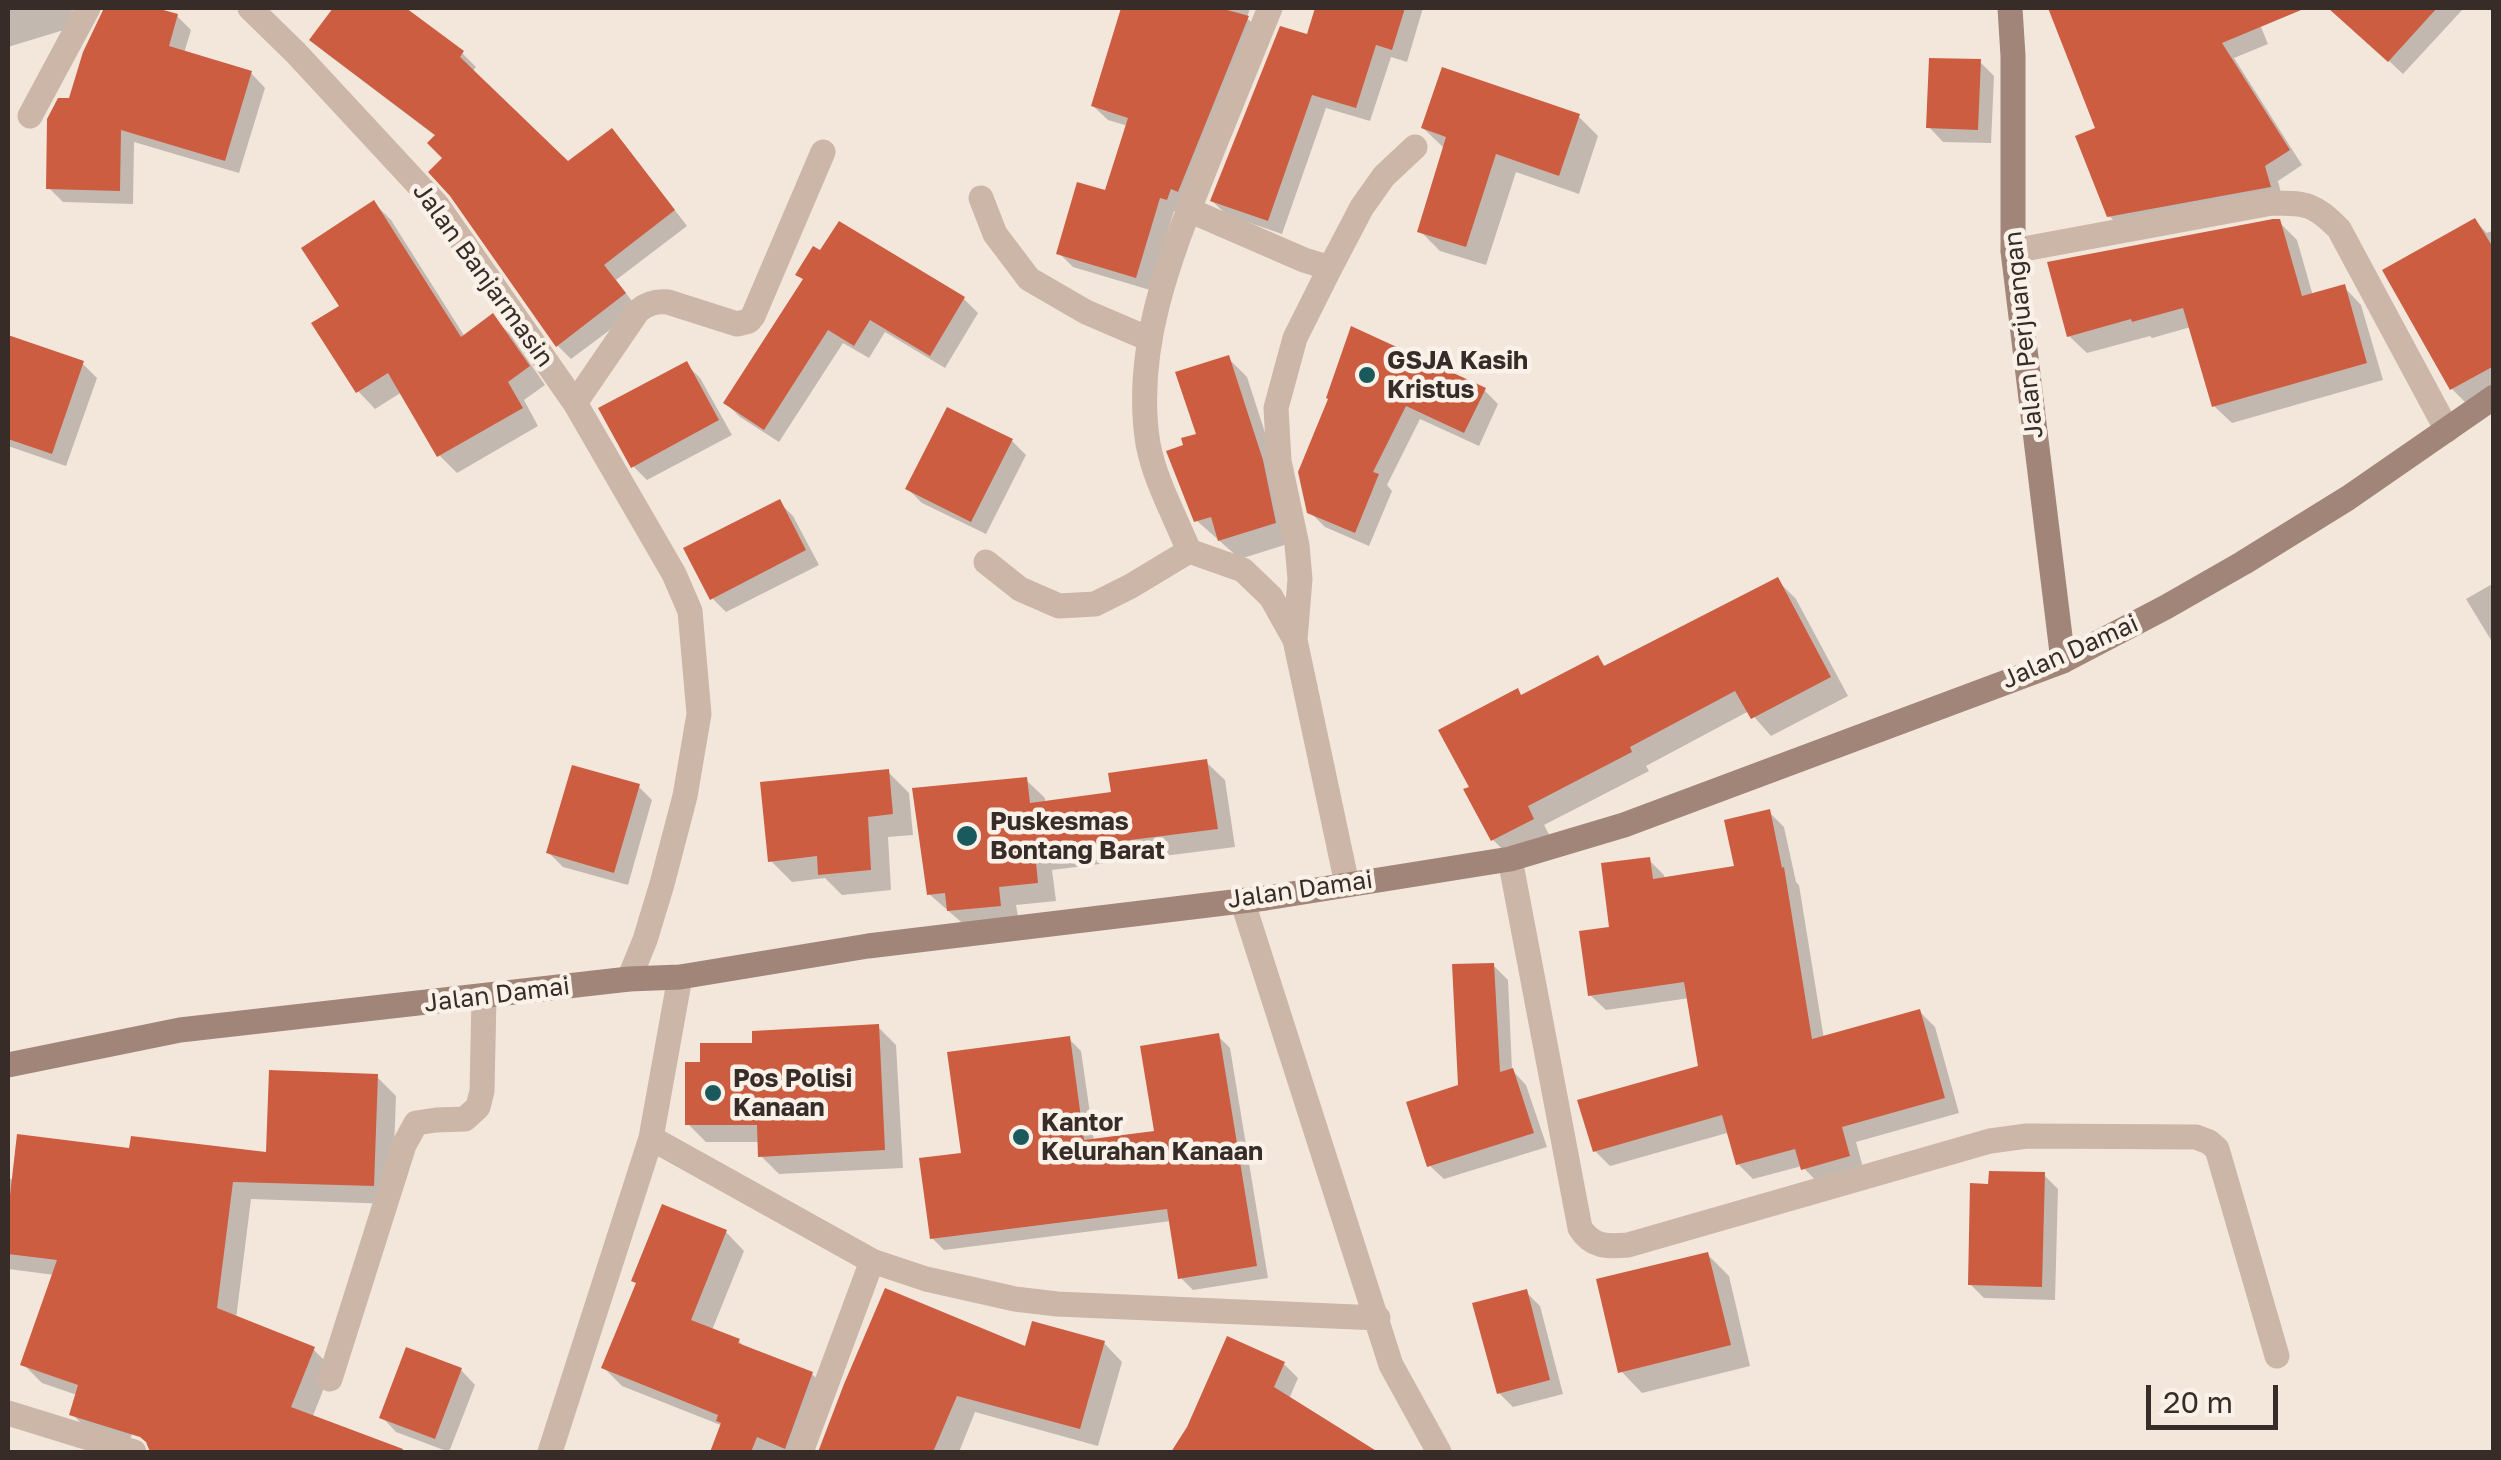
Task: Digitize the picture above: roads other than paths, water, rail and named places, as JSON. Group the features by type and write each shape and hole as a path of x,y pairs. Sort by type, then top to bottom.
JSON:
{"street":[{"path":"30,116 88,8"},
{"name":"Jalan Banjarmasin","path":"250,8 437,204 574,402 674,574 690,612 698,714 684,796 662,884 646,940 629,979"},
{"path":"1270,8 1189,210 1158,300 1144,376 1144,414 1158,478 1190,551 1243,570 1271,597 1295,640"},
{"name":"Jalan Perjuangan","path":"2010,8 2012,252 2063,660"},
{"path":"1348,884 1295,640 1300,578 1279,461 1276,408 1295,338 1362,207 1384,176 1415,146"},
{"path":"574,402 645,305 668,302 737,324 749,321 823,152"},
{"path":"980,198 995,234 1029,278 1086,312 1149,340"},
{"path":"2012,252 2272,203 2298,203 2321,211 2339,230 2447,430"},
{"path":"1189,210 1330,268"},
{"name":"Jalan Damai","path":"8,1064 180,1030 629,979 680,978 868,946 1254,899 1510,859 1624,825 2063,660 2243,563 2348,498 2494,397"},
{"path":"986,562 1020,590 1059,606 1095,604 1190,551"},
{"path":"1510,859 1580,1228 1587,1238 1598,1245 1628,1245 1990,1141 2026,1136 2196,1137 2217,1149 2277,1356"},
{"path":"1254,899 1391,1365 1439,1452"},
{"path":"550,1452 650,1138 680,978"},
{"path":"330,1379 404,1144 416,1123 465,1119 478,1107 482,1091 484,997"},
{"path":"650,1138 872,1261 926,1280 1057,1304 1378,1318"},
{"path":"801,1452 872,1261"},
{"path":"8,1413 134,1452"}],"place":[{"name":"GSJA Kasih Kristus","path":"1367,375"},
{"name":"Puskesmas Bontang Barat","path":"967,836"},
{"name":"Pos Polisi Kanaan","path":"713,1093"},
{"name":"Kantor Kelurahan Kanaan","path":"1021,1137"}]}
